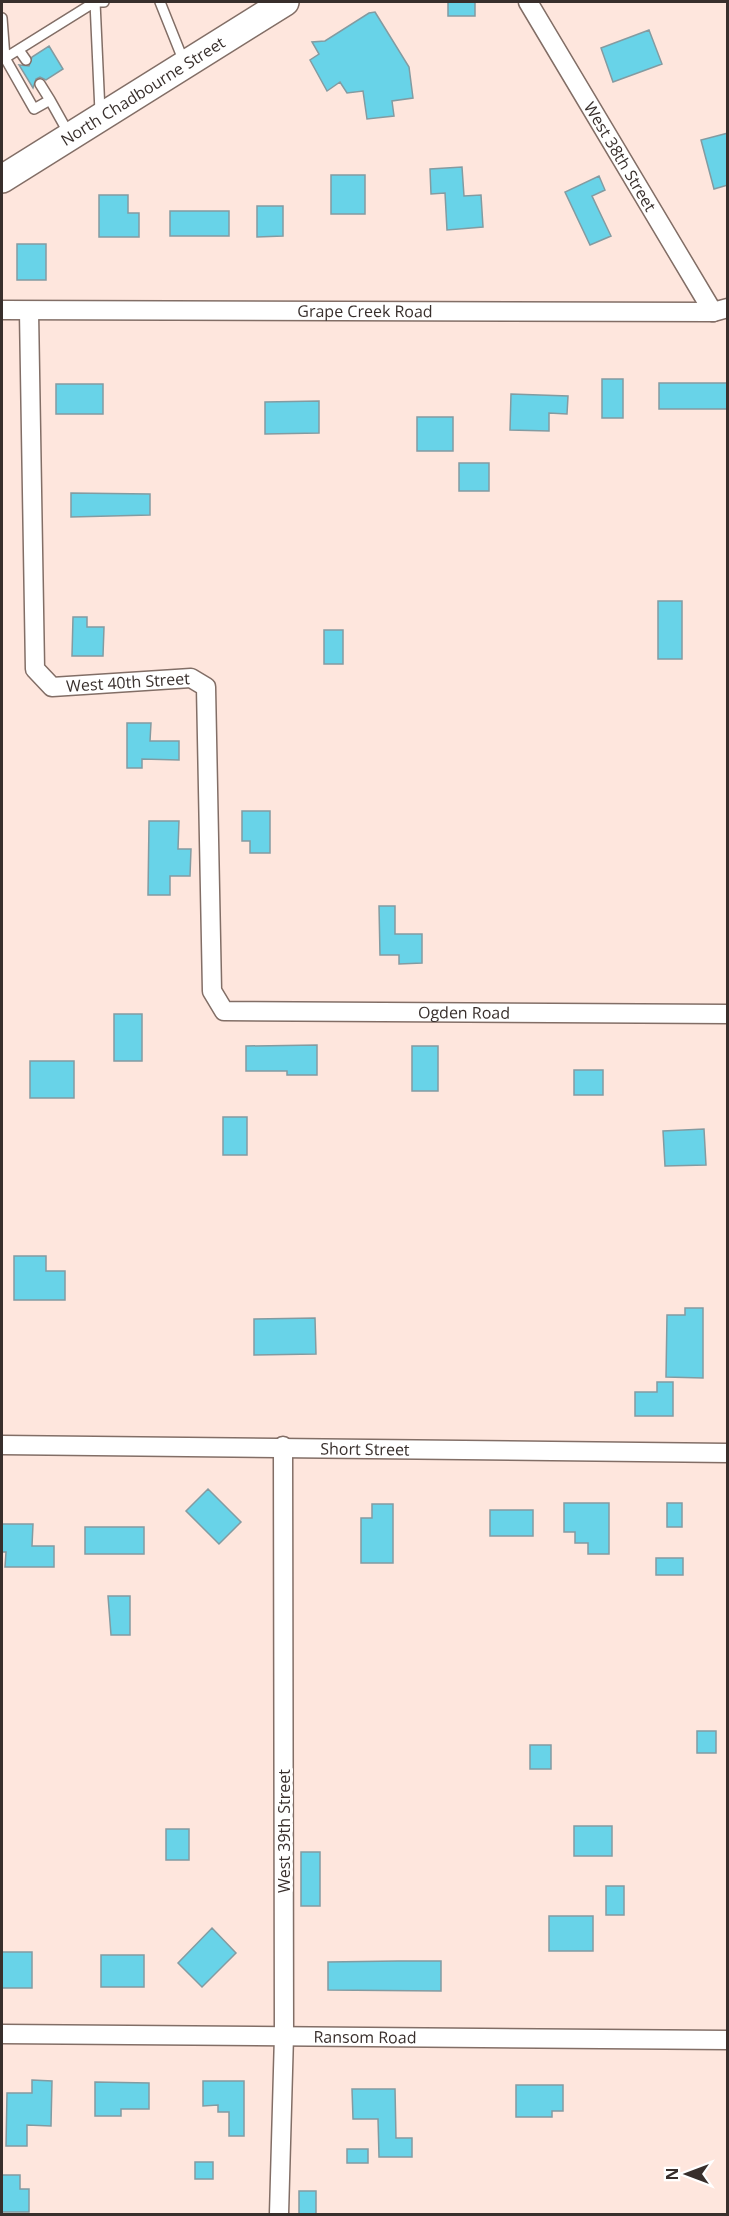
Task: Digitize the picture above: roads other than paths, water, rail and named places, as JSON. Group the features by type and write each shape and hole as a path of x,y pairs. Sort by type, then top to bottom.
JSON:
{"main road":[{"name":"North Chadbourne Street","path":"2,179 185,64 275,4"}],"street":[{"name":"West 38th Street","path":"528,2 720,310"},
{"name":"Grape Creek Road","path":"2,310 29,312 720,310"},
{"name":"West 40th Street","path":"29,312 35,669 52,687 191,678 206,687 212,991"},
{"name":"Ogden Road","path":"212,991 224,1011 728,1014"},
{"name":"Short Street","path":"2,1445 282,1446 728,1453"},
{"name":"West 39th Street","path":"279,2214 284,2035 282,1446"},
{"name":"Ransom Road","path":"2,2034 728,2040"}],"lane":[{"path":"5,58 95,2 104,2"},
{"path":"95,2 100,117"},
{"path":"160,2 185,64"},
{"path":"2,18 5,58 34,109 50,100"},
{"path":"19,50 26,60"},
{"path":"40,84 70,136"}]}
